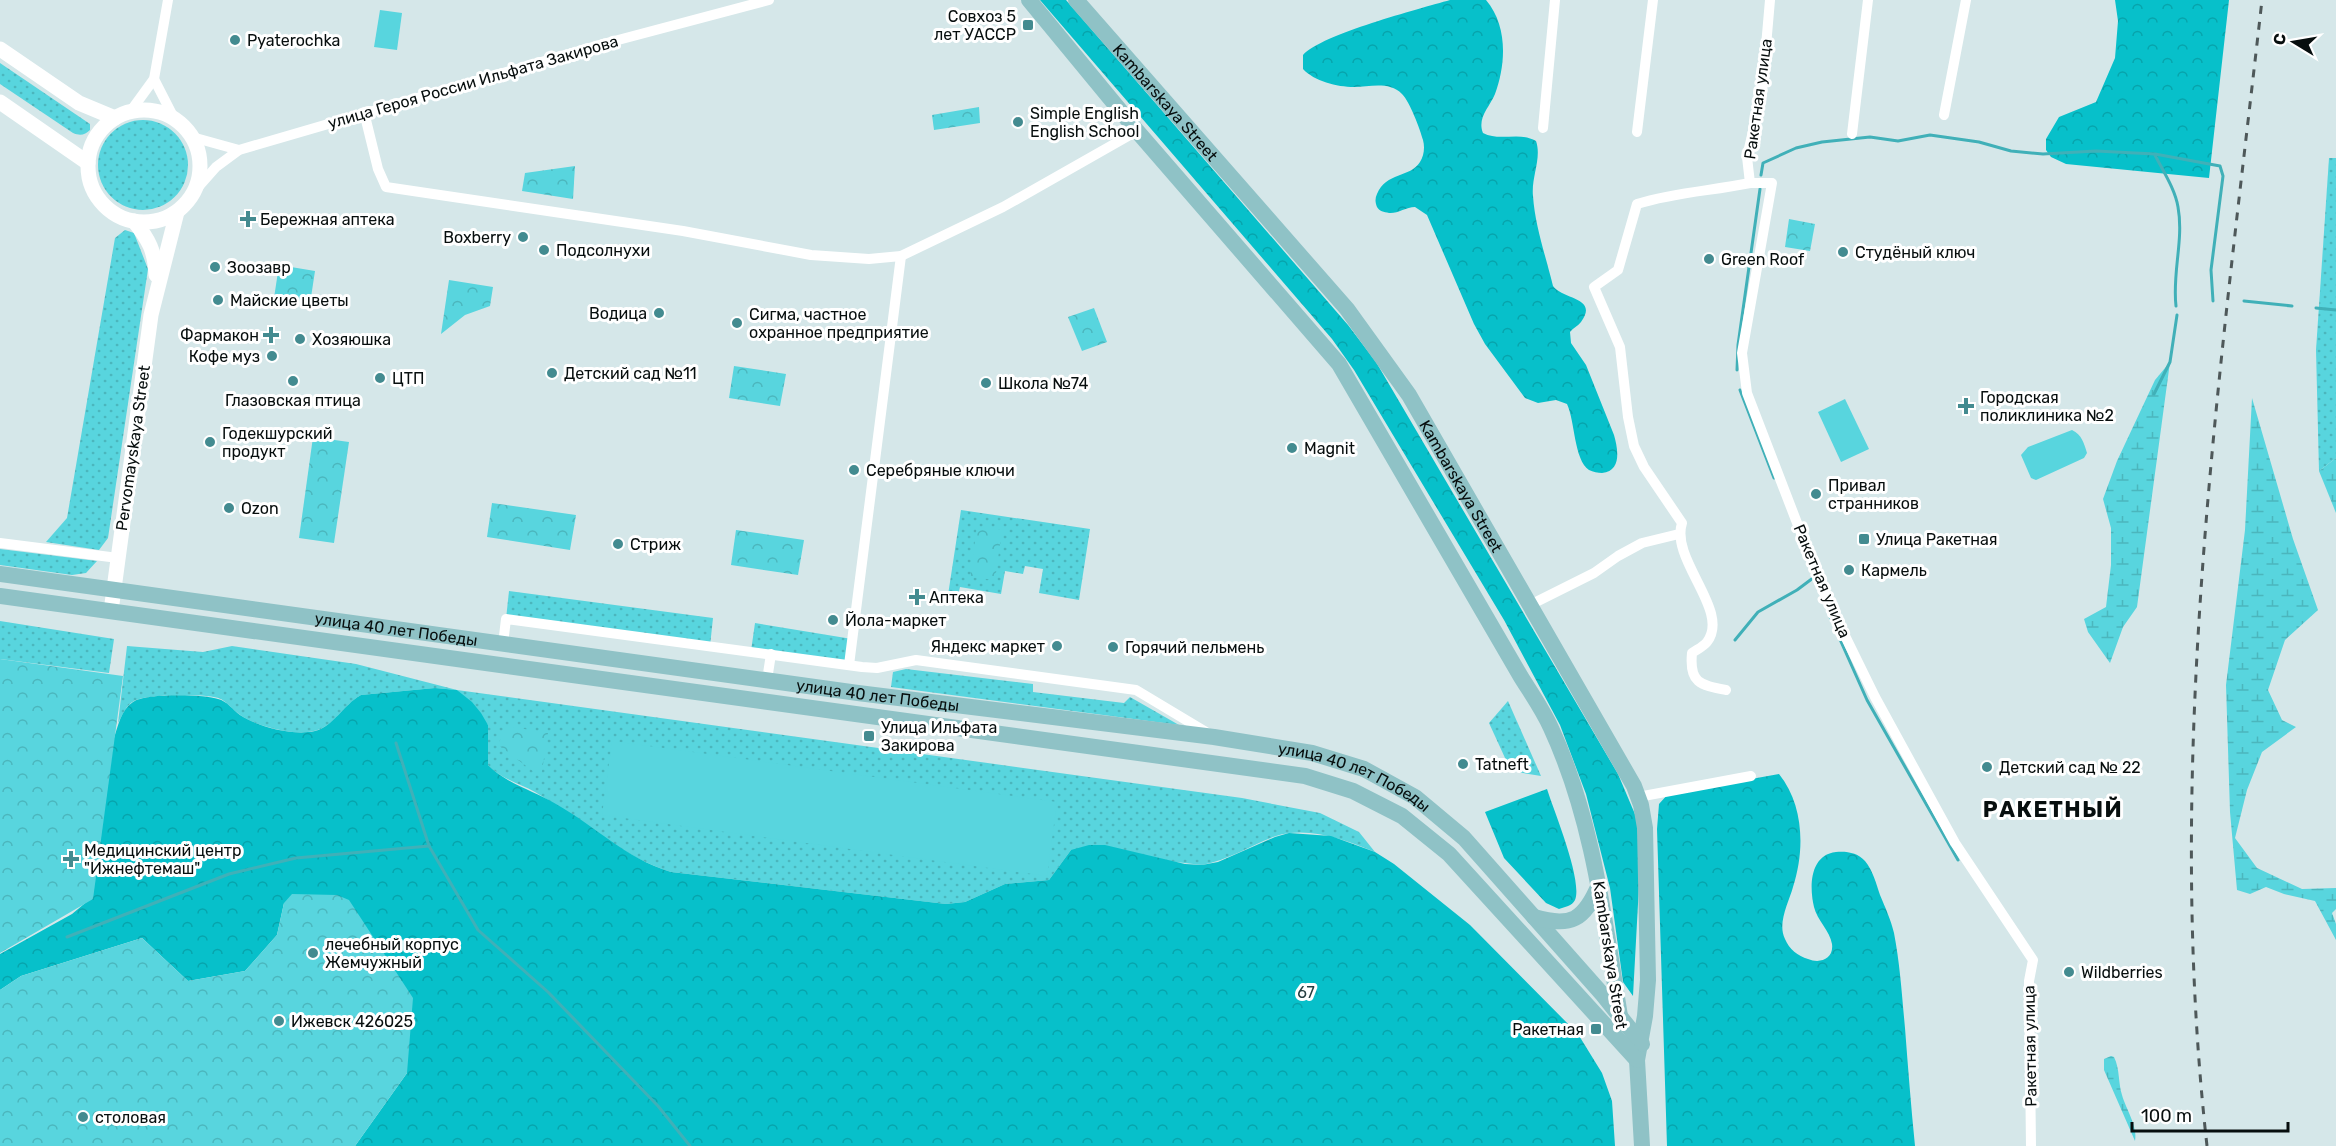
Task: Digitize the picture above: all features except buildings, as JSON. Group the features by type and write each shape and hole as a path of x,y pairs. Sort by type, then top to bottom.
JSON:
{"main road":[{"name":"Kambarskaya Street","path":"1029,0 1137,131 1339,364 1551,727 1579,800 1599,885 1624,1046"},
{"name":"Kambarskaya Street","path":"1076,0 1347,309 1409,395 1634,786 1645,828 1648,980 1640,1052 1642,1146"},
{"path":"0,49 79,103 115,118"},
{"path":"0,102 88,163"},
{"path":"154,111 175,120 192,137 200,160 198,181 193,193 177,212 152,222 134,221 114,214 101,203 91,184 88,163 91,147 100,131 115,118 130,112 154,111"},
{"name":"Pervomayskaya Street","path":"111,611 151,315 177,212"},
{"name":"Pervomayskaya Street","path":"134,221 147,237 155,257 157,285"},
{"name":"улица 40 лет Победы","path":"0,574 767,680 1214,737 1312,753 1364,769 1415,797 1464,838 1603,995 1620,1017 1640,1052"},
{"name":"улица 40 лет Победы","path":"0,596 1305,777 1353,791 1402,816 1418,828 1449,854 1624,1046 1640,1052"},
{"path":"1534,917 1563,923 1574,920 1592,901 1599,885"},
{"path":"1589,1007 1603,995"}],"street":[{"path":"130,112 154,79 168,0"},
{"name":"улица Героя России Ильфата Закирова","path":"193,193 216,167 239,150 603,44 769,0"},
{"path":"1543,128 1555,0"},
{"path":"1637,132 1653,0"},
{"name":"Ракетная улица","path":"1770,0 1762,92 1747,157 1750,183 1772,183 1742,353 1747,393 1824,593 1875,697 1955,843 2033,960 2029,993 2031,1146"},
{"path":"1852,134 1868,0"},
{"path":"1944,116 1966,0"},
{"path":"154,79 175,120"},
{"path":"364,112 378,169 386,187 675,230 811,255 869,260 901,256 1003,207 1137,131"},
{"path":"192,137 239,150"},
{"path":"1726,690 1710,687 1696,680 1690,669 1692,653 1706,644 1712,634 1712,615 1685,556 1679,534 1682,523 1644,467 1634,446 1628,417 1620,347 1594,287 1618,270 1638,204 1685,191 1714,190 1750,183"},
{"path":"849,665 901,256"},
{"path":"1530,605 1594,573 1642,543 1679,534"},
{"path":"0,543 118,558"},
{"name":"улица 40 лет Победы","path":"0,606 31,600"},
{"path":"503,644 506,619 878,668 916,660 1136,690 1214,737"},
{"path":"767,680 771,654"},
{"path":"1638,796 1751,776"}],"green space":[{"path":"1040,0 1066,0 1348,325 1376,362 1618,774 1637,819 1640,867 1633,996 1623,982 1610,888 1586,794 1560,725 1504,620 1354,370 1332,339"},
{"path":"1450,0 1486,0 1498,21 1503,58 1495,94 1483,118 1483,133 1496,137 1530,138 1536,141 1538,154 1533,189 1538,230 1553,286 1558,291 1583,303 1586,308 1581,322 1570,332 1571,343 1586,365 1617,447 1616,464 1602,473 1589,470 1580,458 1567,404 1556,400 1538,403 1525,398 1485,344 1474,324 1427,215 1415,207 1389,213 1377,207 1376,197 1381,187 1392,178 1416,167 1423,154 1422,135 1405,98 1391,87 1347,87 1313,77 1303,69 1303,55 1330,39 1372,23"},
{"path":"2115,0 2229,0 2209,178 2066,164 2051,157 2046,150 2046,139 2059,117 2096,102 2115,58 2118,21"},
{"path":"380,10 402,13 397,50 374,47"},
{"path":"0,63 90,124 90,130 82,134 73,133 0,84"},
{"path":"979,107 980,123 934,130 932,115"},
{"path":"143,120 168,128 180,140 188,165 180,190 168,202 143,210 118,202 106,190 98,165 106,140 118,128"},
{"path":"2329,158 2336,158 2336,458 2319,471 2316,350"},
{"path":"575,166 573,199 522,191 525,173"},
{"path":"1789,219 1815,224 1810,251 1785,247"},
{"path":"125,230 134,233 148,269 108,538 99,550 46,542 67,518 115,238"},
{"path":"279,265 315,271 310,304 274,298"},
{"path":"449,280 493,287 490,306 465,315 441,334"},
{"path":"1094,308 1107,342 1082,351 1068,317"},
{"path":"2170,362 2137,607 2123,627 2110,663 2088,632 2084,619 2106,607 2111,565 2111,528 2103,499 2117,461 2155,380"},
{"path":"734,366 786,374 780,406 729,398"},
{"path":"2252,398 2293,539 2318,610 2285,640 2268,690 2282,720 2296,727 2262,752 2247,790 2235,838 2257,868 2302,889 2336,888 2336,909 2332,913 2336,924 2336,940 2315,901 2266,887 2250,894 2237,890 2230,812 2226,685 2245,530"},
{"path":"1845,399 1869,449 1841,462 1818,412"},
{"path":"2072,430 2084,443 2087,453 2084,458 2036,480 2031,478 2021,455 2028,447"},
{"path":"313,437 349,442 334,543 299,538"},
{"path":"2336,458 2336,513 2319,471"},
{"path":"492,503 576,515 570,550 487,537"},
{"path":"961,510 1090,529 1079,600 1039,593 1043,569 1025,566 1023,574 1005,571 1001,594 960,587 958,596 948,595"},
{"path":"977,527 1002,530 995,580 970,577"},
{"path":"736,530 804,540 798,575 731,565"},
{"path":"0,549 97,561 86,573 72,575 0,565"},
{"path":"509,591 713,618 710,646 506,619"},
{"path":"0,621 114,639 109,673 0,659"},
{"path":"755,623 852,639 849,665 751,651"},
{"path":"127,646 203,652 232,646 356,664 457,690 435,688 361,695 327,725 321,729 306,732 286,731 264,726 246,718 221,699 191,695 151,697 134,701 126,708 118,723"},
{"path":"0,659 123,676 93,899 0,953"},
{"path":"906,669 1033,684 1033,692 1124,703 1130,697 1179,725 891,687 893,672"},
{"name":"67","path":"435,688 457,690 481,713 488,725 488,765 495,771 511,782 571,813 624,850 671,872 946,904 965,902 1005,884 1049,880 1071,850 1089,845 1105,845 1185,864 1202,865 1218,862 1289,833 1331,836 1375,852 1394,864 1470,925 1578,1034 1602,1073 1612,1101 1615,1146 355,1146 407,1073 284,903 277,935 245,971 188,981 142,938 21,976 0,990 0,954 72,914 90,899 114,738 123,714 133,702 161,696 211,697 224,702 240,715 257,723 276,729 306,732 328,725 361,695"},
{"path":"457,690 1242,798 1320,813 1359,832 1375,852 1339,839 1301,833 1276,836 1221,860 1202,865 1071,850 1049,880 1005,884 965,902 946,904 671,872 635,857 535,792 493,770 488,765 488,725"},
{"path":"1508,701 1541,776 1511,771 1489,723"},
{"path":"506,726 548,733 541,777 498,745"},
{"path":"612,741 1057,802 1047,876 602,815"},
{"path":"1779,774 1793,800 1800,828 1797,873 1782,926 1789,946 1804,958 1817,961 1825,959 1831,953 1831,939 1814,907 1812,890 1816,865 1827,854 1852,853 1865,861 1890,918 1899,968 1915,1146 1667,1146 1657,829 1659,804 1668,794"},
{"path":"1547,789 1572,862 1575,878 1574,902 1559,909 1546,903 1504,858 1485,812"},
{"path":"292,894 337,895 349,900 413,998 407,1073 355,1146 0,1146 0,990 21,976 142,938 188,981 245,971 277,935 284,903"},
{"path":"2114,1057 2117,1066 2122,1095 2135,1130 2135,1141 2104,1070 2104,1059"}],"waterway":[{"path":"1761,175 1763,163 1796,148 1822,142 1870,137 1898,141 1930,135 1979,142 2011,151 2043,154 2096,151 2155,154 2220,166 2223,176 2211,270 2213,301"},
{"path":"2155,155 2172,187 2178,207 2180,232 2175,281 2176,306"},
{"path":"1737,370 1738,345 1760,189"},
{"path":"2244,301 2292,306"},
{"path":"2316,308 2336,310"},
{"path":"2154,394 2170,362 2177,315"},
{"path":"1740,390 1774,478"},
{"path":"1735,640 1758,612 1813,578"},
{"path":"1830,617 1867,700 1958,860"},
{"path":"396,743 429,846 478,930 548,992 658,1106 690,1146"},
{"path":"67,937 229,874 296,858 429,846"}],"railway":[{"path":"2207,1146 2195,1002 2191,859 2194,715 2202,572 2214,429 2262,0"}],"place":[{"name":"Совхоз 5 лет УАССР","path":"1028,25"},
{"name":"Pyaterochka","path":"235,40"},
{"name":"Simple English English School","path":"1018,122"},
{"name":"Бережная аптека","path":"248,219"},
{"name":"Boxberry","path":"523,237"},
{"name":"Подсолнухи","path":"544,250"},
{"name":"Студёный ключ","path":"1843,252"},
{"name":"Green Roof","path":"1709,259"},
{"name":"Зоозавр","path":"215,267"},
{"name":"Майские цветы","path":"218,300"},
{"name":"Водица","path":"659,313"},
{"name":"Сигма, частное охранное предприятие","path":"737,323"},
{"name":"Фармакон","path":"271,335"},
{"name":"Хозяюшка","path":"300,339"},
{"name":"Кофе муз","path":"272,356"},
{"name":"Детский сад №11","path":"552,373"},
{"name":"ЦТП","path":"380,378"},
{"name":"Глазовская птица","path":"293,381"},
{"name":"Школа №74","path":"986,383"},
{"name":"Городская поликлиника №2","path":"1966,406"},
{"name":"Годекшурский продукт","path":"210,442"},
{"name":"Magnit","path":"1292,448"},
{"name":"Серебряные ключи","path":"854,470"},
{"name":"Привал странников","path":"1816,494"},
{"name":"Ozon","path":"229,508"},
{"name":"Улица Ракетная","path":"1864,539"},
{"name":"Стриж","path":"618,544"},
{"name":"Кармель","path":"1849,570"},
{"name":"Аптека","path":"917,597"},
{"name":"Йола-маркет","path":"833,620"},
{"name":"Яндекс маркет","path":"1057,646"},
{"name":"Горячий пельмень","path":"1113,647"},
{"name":"Улица Ильфата Закирова","path":"869,736"},
{"name":"Tatneft","path":"1463,764"},
{"name":"Детский сад № 22","path":"1987,767"},
{"name":"Медицинский центр \"Ижнефтемаш\"","path":"71,859"},
{"name":"лечебный корпус Жемчужный","path":"313,953"},
{"name":"Wildberries","path":"2069,972"},
{"name":"Ижевск 426025","path":"279,1021"},
{"name":"Ракетная","path":"1596,1029"},
{"name":"столовая","path":"83,1117"}],"district":[{"name":"РАКЕТНЫЙ","path":"2053,809"}]}
